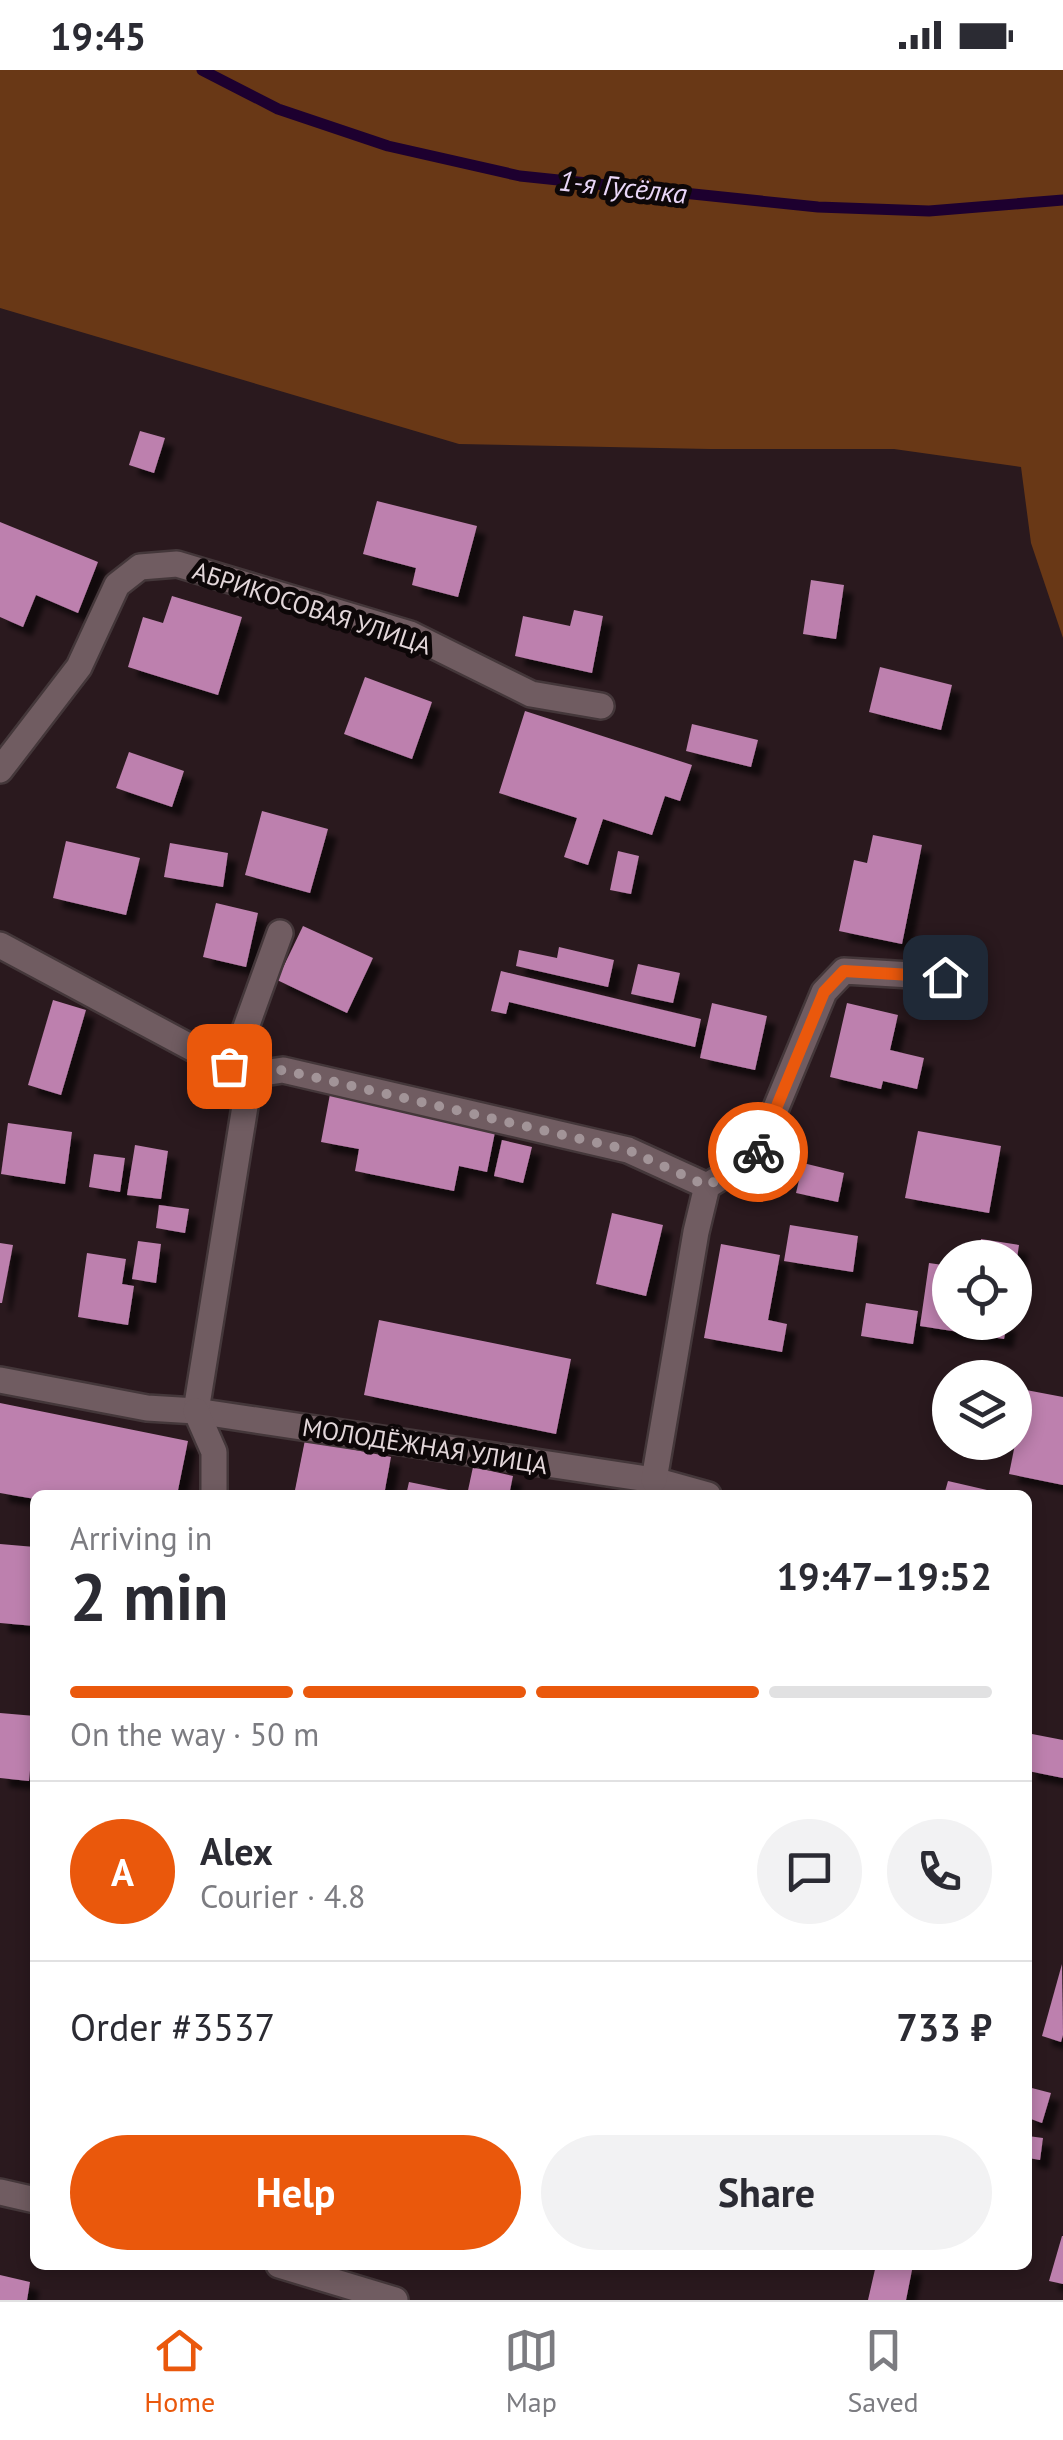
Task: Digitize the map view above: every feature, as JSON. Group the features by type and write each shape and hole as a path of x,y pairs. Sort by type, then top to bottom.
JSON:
{"street":[{"name":"АБРИКОСОВАЯ УЛИЦА","path":"0,770 79,667 116,584 140,567 178,564 195,569 410,634 530,694 602,706"},
{"path":"214,1490 214,1452 196,1411 250,1074 242,1041 280,933"},
{"path":"0,945 207,1056 250,1074 283,1070 628,1150 707,1186"},
{"path":"654,1480 707,1186 756,1156 824,992 844,971 945,977"},
{"name":"МОЛОДЁЖНАЯ УЛИЦА","path":"0,1380 147,1408 196,1411 654,1480 690,1490"},
{"path":"0,2192 30,2199"},
{"path":"295,2270 395,2300"}],"shaded area":[{"path":"0,70 1063,70 1063,638 1031,543 1021,467 894,449 459,444 0,308"}],"building":[{"path":"140,431 165,438 154,473 129,465"},
{"path":"377,501 477,526 458,597 412,585 416,568 363,554"},
{"path":"0,522 98,562 78,613 36,595 23,627 0,617"},
{"path":"811,580 844,585 836,639 803,634"},
{"path":"172,596 242,617 218,695 128,667 143,617 163,623"},
{"path":"574,610 603,616 592,673 515,656 523,616 570,626"},
{"path":"880,667 952,685 941,730 869,712"},
{"path":"365,677 432,702 412,759 344,734"},
{"path":"525,711 692,765 680,801 665,796 652,835 603,819 588,865 564,857 577,818 499,793"},
{"path":"692,724 758,740 751,767 686,751"},
{"path":"129,752 184,771 172,807 116,788"},
{"path":"262,811 328,829 310,893 245,875"},
{"path":"873,835 922,845 902,944 839,931 854,860 867,863"},
{"path":"66,841 140,858 126,915 53,898"},
{"path":"170,843 228,853 223,887 164,877"},
{"path":"618,851 639,856 631,894 610,890"},
{"path":"216,903 258,913 246,967 203,957"},
{"path":"303,926 373,958 347,1013 277,980"},
{"path":"559,947 614,960 608,987 516,966 519,950 557,958"},
{"path":"638,964 680,973 673,1003 631,994"},
{"path":"501,971 701,1019 695,1047 509,1002 506,1014 491,1011"},
{"path":"53,1000 86,1010 61,1095 28,1085"},
{"path":"712,1003 767,1016 755,1070 700,1058"},
{"path":"847,1003 898,1015 890,1050 924,1058 917,1089 883,1081 881,1089 830,1077"},
{"path":"330,1094 496,1127 487,1172 459,1166 454,1191 355,1171 359,1149 321,1142"},
{"path":"8,1123 72,1132 65,1184 1,1174"},
{"path":"918,1131 1001,1146 989,1213 905,1198"},
{"path":"502,1140 532,1147 523,1183 494,1176"},
{"path":"135,1145 168,1151 161,1199 127,1195"},
{"path":"94,1154 125,1158 120,1192 89,1187"},
{"path":"803,1163 844,1173 838,1202 796,1193"},
{"path":"159,1205 189,1209 185,1233 156,1228"},
{"path":"612,1213 663,1225 646,1296 596,1284"},
{"path":"790,1225 858,1236 853,1272 784,1261"},
{"path":"138,1241 161,1244 156,1283 132,1279"},
{"path":"0,1243 13,1245 2,1303 0,1303"},
{"path":"721,1244 780,1255 768,1320 787,1324 782,1352 704,1338"},
{"path":"87,1253 126,1259 122,1284 134,1286 128,1325 78,1317"},
{"path":"929,1263 932,1263 932,1328 920,1326"},
{"path":"866,1303 918,1311 913,1344 861,1336"},
{"path":"379,1320 571,1359 556,1434 364,1395"},
{"path":"1032,1391 1063,1397 1063,1485 1009,1474 1012,1460 1032,1460"},
{"path":"0,1403 188,1441 178,1490 30,1490 30,1498 0,1493"},
{"path":"305,1440 391,1457 385,1490 295,1490"},
{"path":"473,1467 513,1476 510,1490 468,1490"},
{"path":"948,1481 987,1490 945,1490"},
{"path":"409,1482 448,1490 407,1490"},
{"path":"0,1544 30,1547 30,1626 0,1623"},
{"path":"0,1713 30,1716 29,1781 0,1778"},
{"path":"1032,1734 1063,1740 1063,1778 1032,1772"},
{"path":"1062,1964 1063,2035 1061,2042 1042,2036"},
{"path":"1032,2088 1051,2093 1042,2123 1032,2119"},
{"path":"1032,2137 1043,2138 1040,2160 1032,2159"},
{"path":"1063,2236 1063,2284 1049,2281"},
{"path":"875,2270 912,2270 906,2300 868,2300"},
{"path":"0,2275 30,2282 27,2300 0,2300"}],"waterway":[{"name":"1-я Гусёлка","path":"202,70 278,109 388,146 520,176 818,207 929,211 1063,200"}],"way so far":[{"path":"229,1066 250,1074 283,1070 628,1150 707,1186 758,1152"}],"route":[{"path":"758,1152 824,992 844,971 945,977"}]}
